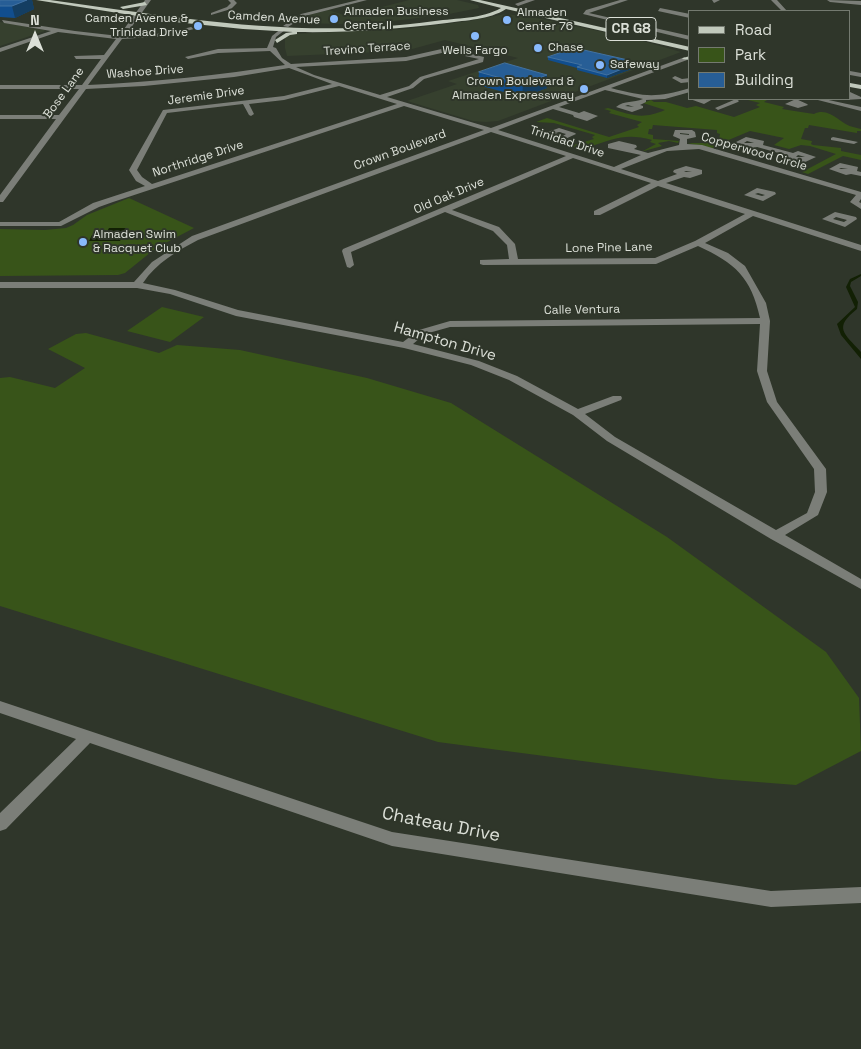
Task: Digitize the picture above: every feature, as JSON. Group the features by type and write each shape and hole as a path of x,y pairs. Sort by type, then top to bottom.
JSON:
{"main road":[{"name":"Camden Avenue","path":"39,0 138,13 284,28 413,22 518,4"},
{"name":"Camden Avenue","path":"69,0 116,8 157,18 323,30 435,23 492,13 506,7"},
{"name":"CR G8","path":"473,0 688,48"},
{"name":"CR G8","path":"500,0 688,42"},
{"path":"116,8 134,7 146,2"},
{"path":"132,21 157,18"},
{"path":"277,41 288,34 323,30"},
{"path":"679,46 688,53 687,58"}],"street":[{"path":"213,14 229,8 234,3 231,0"},
{"path":"274,49 270,47 271,41 284,28 303,15 364,0"},
{"name":"Camden Avenue","path":"518,4 532,0"},
{"path":"625,0 586,14 688,38"},
{"path":"774,0 784,10"},
{"path":"830,0 861,3"},
{"name":"Bose Lane","path":"0,200 146,2"},
{"path":"660,10 688,16"},
{"path":"4,21 119,38 150,38 191,29"},
{"path":"274,49 284,32 284,28"},
{"path":"0,50 58,30"},
{"path":"188,57 218,51 274,49"},
{"name":"Trinidad Drive","path":"274,49 280,59 291,67 312,76 615,169 861,248"},
{"name":"Trevino Terrace","path":"291,67 326,62 406,59 446,50 482,58 480,61 422,78 411,86 379,97"},
{"path":"76,57 104,57"},
{"name":"Crown Boulevard","path":"137,285 150,268 162,258 196,238 687,58"},
{"name":"Washoe Drive","path":"0,87 82,87 174,81 291,67"},
{"path":"674,76 678,80 688,79"},
{"path":"348,87 365,82"},
{"name":"Jeremie Drive","path":"151,186 140,179 132,170 164,111 290,97 339,84"},
{"path":"604,88 648,99 666,98 688,91"},
{"path":"682,93 688,94"},
{"path":"634,105 648,99"},
{"path":"696,100 702,102 710,100 721,106 736,101"},
{"path":"785,109 793,106 788,103 807,100"},
{"path":"821,100 861,109"},
{"path":"838,104 845,100"},
{"path":"245,102 251,114"},
{"name":"Northridge Drive","path":"0,224 61,224 96,205 403,104"},
{"path":"552,107 579,115"},
{"path":"0,117 61,117"},
{"path":"535,144 556,136"},
{"path":"833,139 857,141 861,146"},
{"name":"Copperwood Circle","path":"615,169 684,141 861,194 854,202 861,207"},
{"path":"756,145 793,155"},
{"path":"627,149 649,155"},
{"path":"767,154 776,150"},
{"name":"Old Oak Drive","path":"350,265 346,251 572,156"},
{"path":"750,162 758,158"},
{"path":"827,165 836,168 840,165 855,169 850,171 861,174"},
{"path":"597,213 657,183 684,174"},
{"path":"736,208 756,197"},
{"path":"446,210 496,230 510,244 514,261"},
{"name":"Lone Pine Lane","path":"482,262 656,261 698,243 752,213"},
{"path":"816,233 835,222"},
{"path":"698,243 726,255 742,268 761,302 765,321 762,370 772,402 820,469 821,492 812,515 774,536"},
{"name":"Hampton Drive","path":"0,285 137,285 172,292 236,313 405,345 475,363 513,378 576,414 611,439 774,536 861,585"},
{"name":"Calle Ventura","path":"405,345 422,332 450,324 765,321"},
{"path":"576,414 617,398"},
{"name":"Chateau Drive","path":"0,707 392,839 771,899 861,895"},
{"path":"0,824 87,737"}],"shaded area":[{"path":"409,0 457,0 478,5 479,8 386,22 342,24 297,23 306,16 328,10 347,16"},
{"path":"505,14 532,17 636,39 681,52 498,121 486,122 473,121 407,101 457,84 448,81 518,58 445,40 405,51 287,56 285,48 285,37 290,34 406,29 470,21"},
{"path":"0,22 44,30 45,31 0,46"},
{"path":"109,228 126,228 120,241 89,241 92,235 105,235"},
{"path":"861,274 861,276 851,282 850,286 858,302 857,309 845,321 843,326 846,335 861,352 861,359 841,335 837,324 855,307 846,287 850,279"}],"green space":[{"path":"651,100 687,108 696,106 734,117 760,107 756,105 760,103 748,100 767,100 764,102 784,107 782,109 814,114 825,112 848,125 861,129 857,133 809,125 808,128 805,128 801,139 812,141 811,144 813,145 841,148 841,151 861,155 861,160 843,156 808,174 802,172 836,154 810,146 801,145 789,149 774,145 784,138 750,131 719,144 721,145 712,149 688,143 709,143 712,140 719,140 720,134 717,133 717,130 653,125 652,129 649,129 648,134 653,135 653,139 679,141 678,143 669,141 658,143 662,146 643,151 656,144 650,142 652,140 628,137 606,141 590,147 588,149 593,151 589,152 570,146 594,139 592,137 595,135 554,123 536,122 547,118 609,137 639,127 637,125 642,122 609,113 611,111 604,109 608,108 643,116 665,110 643,103"},
{"name":"Almaden Swim & Racquet Club","path":"129,198 194,228 156,248 125,273 118,275 0,276 0,229 45,230 66,228 87,215"},
{"path":"162,307 204,317 170,342 127,331"},
{"path":"86,333 159,353 177,345 240,350 367,378 451,403 667,537 826,652 859,698 861,751 796,785 719,779 438,742 0,606 0,378 10,377 55,388 85,368 48,349 76,334"}],"building":[{"path":"0,0 27,0 12,6 0,6"},
{"name":"Safeway","path":"575,48 637,63 607,75 577,67 582,65 548,57"},
{"path":"505,63 547,75 523,84 479,72"}],"place":[{"name":"Almaden Business Center II","path":"334,19"},
{"name":"Almaden Center 76","path":"507,20"},
{"name":"Camden Avenue & Trinidad Drive","path":"198,26"},
{"name":"Wells Fargo","path":"475,36"},
{"name":"Chase","path":"538,48"},
{"name":"Safeway","path":"600,65"},
{"name":"Crown Boulevard & Almaden Expressway","path":"584,89"},
{"name":"Almaden Swim & Racquet Club","path":"83,242"}]}
